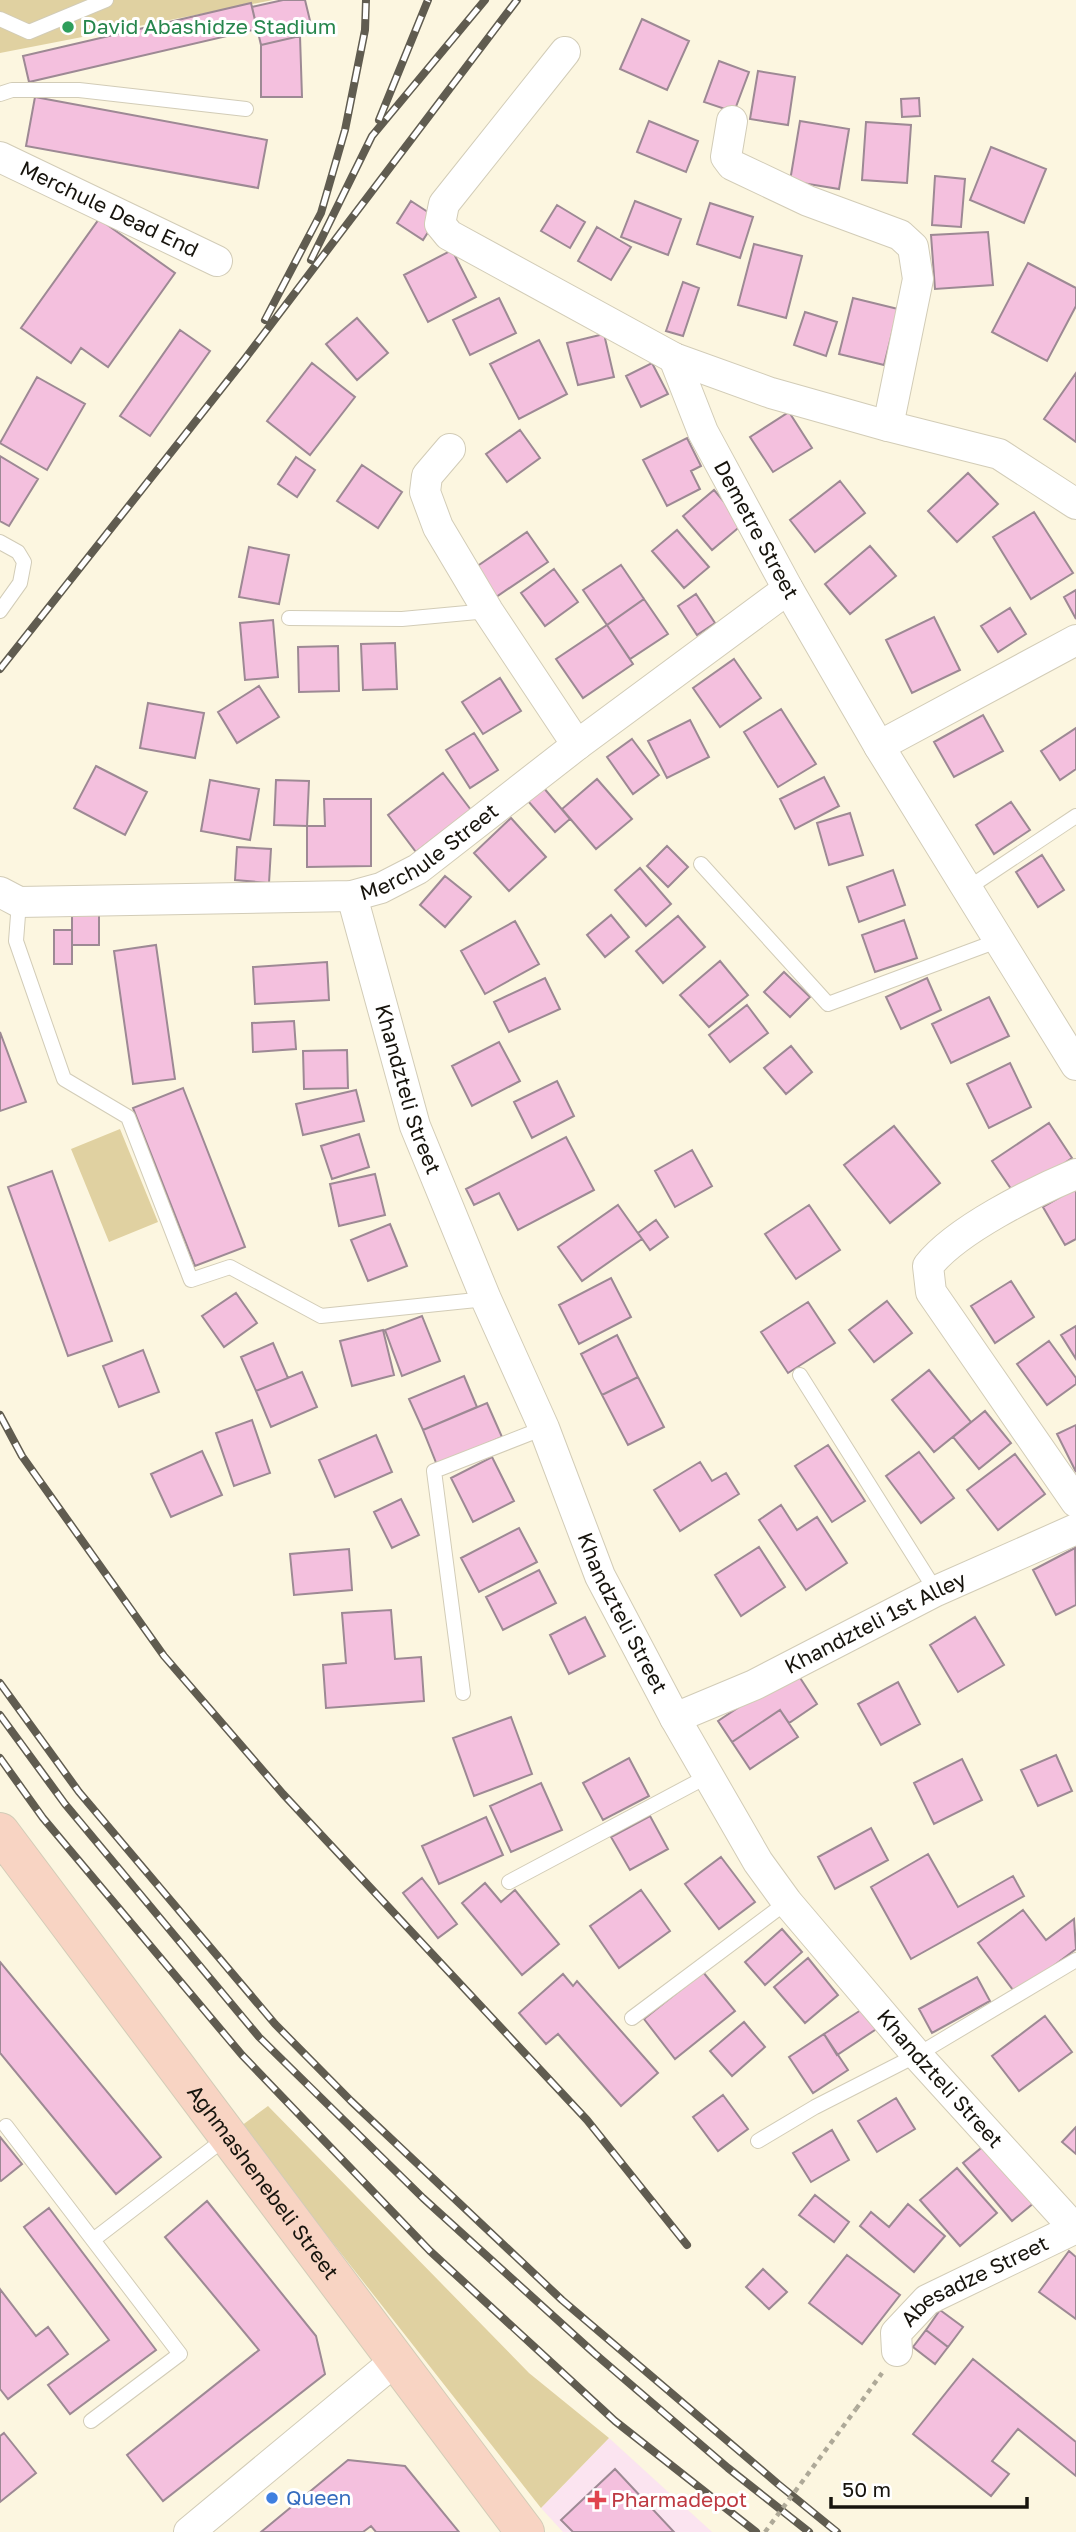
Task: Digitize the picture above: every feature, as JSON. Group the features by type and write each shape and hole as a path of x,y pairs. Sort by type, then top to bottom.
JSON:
{"main road":[{"name":"Aghmashenebeli Street","path":"0,1832 525,2532"}],"street":[{"path":"565,52 444,204 440,224 449,234 674,358 771,393 999,454 1076,504"},
{"path":"732,121 726,157 732,165 808,201 900,235 913,247 918,279 888,426"},
{"name":"Merchule Dead End","path":"0,157 217,261"},
{"name":"Demetre Street","path":"674,358 703,432 788,589 879,746 1076,1065"},
{"path":"450,449 427,477 425,492 438,527 488,611 578,745"},
{"name":"Merchule Street","path":"10,897 352,896 381,888 418,869 578,745 788,589"},
{"path":"879,746 1076,640"},
{"name":"Khandzteli Street","path":"352,896 415,1126 486,1299 544,1428 600,1576 675,1717 758,1861 787,1902 917,2055 1075,2229"},
{"path":"1076,1174 1034,1192 949,1244 928,1266 931,1292 1076,1502"},
{"name":"Khandzteli 1st Alley","path":"675,1717 754,1685 936,1591 1076,1529"},
{"name":"Abesadze Street","path":"897,2351 896,2333 927,2300 1075,2229"},
{"path":"189,2532 395,2361"}],"lane":[{"path":"0,19 29,32 106,0"},
{"path":"0,94 12,90 79,90 246,109"},
{"path":"0,542 18,552 24,562 20,583 0,611"},
{"path":"289,618 402,619 488,611"},
{"path":"968,888 1076,816"},
{"path":"701,864 828,1004 1000,940"},
{"path":"10,897 16,941 64,1079 128,1118 191,1280 230,1267 321,1316 486,1299"},
{"path":"800,1376 936,1591"},
{"path":"463,1693 434,1471 544,1428"},
{"path":"509,1882 708,1776"},
{"path":"632,2018 787,1902"},
{"path":"758,2141 815,2107 917,2055 1076,1960"},
{"path":"5,2126 180,2354 91,2421"},
{"path":"93,2240 228,2136"}],"path":[{"path":"765,2532 897,2351"}],"shaded area":[{"name":"David Abashidze Stadium","path":"0,0 273,0 0,53"},
{"path":"120,1129 158,1222 109,1242 71,1149"},
{"path":"268,2106 529,2373 609,2438 541,2508 241,2126"},
{"path":"609,2438 712,2532 563,2532 541,2508"}],"building":[{"path":"283,0 305,0 313,33 261,45 252,7"},
{"path":"251,3 257,29 29,82 23,56"},
{"path":"642,19 689,41 667,90 620,69"},
{"path":"300,36 302,97 261,97 261,45"},
{"path":"719,61 749,72 734,112 704,102"},
{"path":"758,71 795,77 788,125 750,119"},
{"path":"35,97 267,140 258,188 26,146"},
{"path":"919,98 920,116 902,117 901,99"},
{"path":"649,121 698,141 686,172 637,152"},
{"path":"800,121 849,129 839,189 790,181"},
{"path":"866,122 911,125 907,183 862,180"},
{"path":"991,147 1046,169 1024,223 970,200"},
{"path":"935,176 965,179 961,227 932,225"},
{"path":"411,201 437,218 423,240 397,223"},
{"path":"635,201 681,219 668,255 621,237"},
{"path":"710,203 753,217 740,258 697,244"},
{"path":"557,205 585,222 570,248 541,231"},
{"path":"99,219 175,273 108,367 81,348 71,363 21,328"},
{"path":"597,227 631,247 611,280 578,261"},
{"path":"988,232 993,285 935,289 931,235"},
{"path":"754,244 802,256 786,318 738,305"},
{"path":"452,250 476,297 428,322 404,275"},
{"path":"1028,263 1076,288 1076,306 1047,361 992,332"},
{"path":"683,282 699,288 683,336 666,331"},
{"path":"499,298 516,333 470,355 453,320"},
{"path":"853,298 898,309 884,365 839,354"},
{"path":"805,312 837,322 826,356 794,345"},
{"path":"357,318 388,353 357,380 326,344"},
{"path":"180,330 210,351 150,436 120,416"},
{"path":"604,334 614,377 578,385 567,343"},
{"path":"539,340 567,394 519,419 490,364"},
{"path":"312,363 355,397 310,455 267,421"},
{"path":"652,363 668,394 641,407 626,376"},
{"path":"1076,373 1076,442 1044,419"},
{"path":"37,377 85,404 47,470 0,443"},
{"path":"789,412 812,448 773,472 750,437"},
{"path":"520,430 540,458 507,482 486,454"},
{"path":"687,438 701,466 691,471 700,489 667,506 643,460"},
{"path":"0,456 38,479 9,526 0,521"},
{"path":"296,457 315,470 297,497 278,484"},
{"path":"362,465 402,492 378,528 337,501"},
{"path":"968,473 998,504 957,542 928,511"},
{"path":"840,481 865,513 815,552 790,520"},
{"path":"714,490 743,524 712,550 683,516"},
{"path":"1034,512 1073,573 1031,599 993,537"},
{"path":"677,530 709,567 684,588 652,551"},
{"path":"527,532 548,562 496,597 476,567"},
{"path":"870,546 896,576 850,614 825,584"},
{"path":"249,547 289,555 279,604 239,597"},
{"path":"621,565 644,599 607,625 583,590"},
{"path":"554,569 578,602 545,626 521,593"},
{"path":"1076,590 1076,619 1064,597"},
{"path":"696,594 715,623 697,635 678,606"},
{"path":"644,599 668,634 630,659 607,625"},
{"path":"1010,608 1026,634 998,652 981,626"},
{"path":"934,617 960,670 912,693 886,640"},
{"path":"273,620 278,677 245,680 240,623"},
{"path":"607,625 633,664 583,698 556,659"},
{"path":"395,643 397,689 363,690 361,644"},
{"path":"338,646 339,691 299,692 298,647"},
{"path":"734,659 761,698 720,727 693,688"},
{"path":"500,678 521,711 483,734 462,702"},
{"path":"259,686 279,717 237,743 218,712"},
{"path":"148,703 204,713 195,758 140,748"},
{"path":"781,709 816,764 778,787 744,732"},
{"path":"983,715 1003,751 954,777 934,742"},
{"path":"690,720 709,757 667,778 648,741"},
{"path":"1076,728 1076,769 1060,780 1041,751"},
{"path":"474,733 498,770 470,788 446,750"},
{"path":"632,739 659,775 633,794 607,757"},
{"path":"96,766 147,792 125,835 74,808"},
{"path":"443,773 471,810 416,852 388,815"},
{"path":"824,777 839,806 795,829 780,799"},
{"path":"597,779 632,819 596,849 562,809"},
{"path":"210,780 259,789 250,840 201,831"},
{"path":"276,780 309,781 307,826 274,825"},
{"path":"543,787 570,819 555,832 528,801"},
{"path":"324,799 371,799 371,866 307,867 307,826 325,826"},
{"path":"1011,802 1030,830 994,854 976,825"},
{"path":"850,813 863,855 829,865 817,823"},
{"path":"511,818 546,857 509,891 474,853"},
{"path":"667,846 688,867 668,887 647,866"},
{"path":"237,847 271,849 269,883 235,880"},
{"path":"1042,855 1064,890 1038,907 1016,872"},
{"path":"640,868 671,904 646,926 615,890"},
{"path":"893,870 905,905 859,922 847,887"},
{"path":"445,876 471,897 445,927 420,905"},
{"path":"99,914 99,945 72,945 72,915"},
{"path":"611,915 629,937 605,957 587,935"},
{"path":"678,916 705,947 663,983 636,951"},
{"path":"904,920 917,958 875,972 862,935"},
{"path":"515,921 539,964 485,994 461,951"},
{"path":"54,930 72,930 72,964 54,964"},
{"path":"156,945 175,1079 133,1084 114,951"},
{"path":"720,961 748,995 709,1027 680,995"},
{"path":"327,962 329,1000 255,1004 253,967"},
{"path":"784,972 810,997 790,1017 764,992"},
{"path":"545,978 560,1009 509,1032 494,1002"},
{"path":"927,978 941,1010 901,1029 886,997"},
{"path":"989,997 1009,1036 951,1063 932,1024"},
{"path":"747,1005 768,1033 730,1062 709,1035"},
{"path":"294,1021 296,1049 253,1052 252,1023"},
{"path":"0,1032 26,1102 0,1111"},
{"path":"499,1042 520,1081 472,1106 452,1066"},
{"path":"791,1046 812,1072 786,1094 764,1068"},
{"path":"347,1050 348,1088 304,1089 303,1051"},
{"path":"1010,1063 1031,1107 989,1128 967,1084"},
{"path":"557,1081 574,1116 532,1138 514,1102"},
{"path":"183,1088 245,1247 195,1266 133,1108"},
{"path":"356,1090 364,1121 303,1135 296,1104"},
{"path":"1049,1123 1072,1158 1016,1196 992,1161"},
{"path":"894,1126 940,1183 890,1223 844,1165"},
{"path":"359,1134 369,1167 332,1179 321,1146"},
{"path":"566,1137 594,1190 518,1230 499,1193 474,1205 466,1189"},
{"path":"692,1150 712,1186 675,1207 655,1171"},
{"path":"52,1171 112,1341 68,1356 8,1187"},
{"path":"375,1174 385,1215 339,1226 330,1184"},
{"path":"1076,1188 1076,1239 1065,1245 1043,1207"},
{"path":"618,1205 642,1239 582,1281 558,1247"},
{"path":"809,1205 840,1250 796,1279 765,1234"},
{"path":"656,1220 668,1237 650,1250 638,1233"},
{"path":"390,1224 407,1266 368,1281 351,1240"},
{"path":"611,1278 631,1317 579,1344 559,1305"},
{"path":"1011,1281 1034,1317 995,1343 971,1306"},
{"path":"236,1293 257,1323 224,1347 202,1316"},
{"path":"887,1301 912,1333 874,1362 849,1330"},
{"path":"808,1302 835,1343 788,1373 761,1332"},
{"path":"422,1316 440,1361 402,1376 385,1330"},
{"path":"1076,1326 1076,1359 1061,1335"},
{"path":"383,1330 394,1375 352,1386 340,1341"},
{"path":"617,1335 638,1377 602,1395 581,1354"},
{"path":"1049,1341 1076,1378 1076,1384 1047,1405 1017,1364"},
{"path":"273,1343 288,1378 256,1391 241,1357"},
{"path":"143,1350 159,1392 119,1407 103,1366"},
{"path":"929,1370 971,1422 934,1452 892,1400"},
{"path":"302,1372 317,1407 271,1427 256,1391"},
{"path":"464,1376 477,1407 423,1430 409,1399"},
{"path":"638,1377 664,1427 628,1445 602,1395"},
{"path":"487,1403 502,1437 437,1465 423,1430"},
{"path":"985,1411 1011,1443 979,1469 953,1437"},
{"path":"252,1420 270,1473 234,1486 216,1433"},
{"path":"1076,1425 1076,1472 1057,1434"},
{"path":"376,1435 392,1472 335,1497 319,1460"},
{"path":"828,1445 865,1501 832,1522 795,1466"},
{"path":"202,1451 222,1495 171,1517 151,1474"},
{"path":"919,1452 954,1498 921,1523 886,1476"},
{"path":"1015,1454 1045,1494 998,1530 967,1490"},
{"path":"492,1457 514,1501 473,1522 451,1478"},
{"path":"700,1462 712,1481 726,1473 739,1494 680,1531 654,1490"},
{"path":"401,1499 419,1535 392,1548 374,1512"},
{"path":"781,1505 797,1530 817,1517 847,1563 806,1590 759,1520"},
{"path":"519,1528 537,1562 479,1592 461,1558"},
{"path":"759,1547 785,1587 741,1616 715,1575"},
{"path":"1075,1548 1076,1605 1056,1615 1033,1570"},
{"path":"349,1549 352,1590 294,1595 290,1554"},
{"path":"539,1570 556,1603 503,1630 486,1597"},
{"path":"391,1610 395,1659 421,1657 424,1701 326,1708 323,1665 346,1663 342,1613"},
{"path":"585,1617 605,1656 569,1674 550,1635"},
{"path":"975,1617 1004,1665 958,1692 930,1645"},
{"path":"795,1670 817,1704 789,1723 780,1710 732,1742 718,1721"},
{"path":"898,1682 920,1724 881,1745 858,1704"},
{"path":"780,1710 798,1737 750,1769 732,1742"},
{"path":"511,1717 532,1774 474,1796 453,1738"},
{"path":"1056,1755 1072,1791 1038,1806 1021,1770"},
{"path":"629,1758 649,1796 603,1820 583,1783"},
{"path":"962,1759 982,1800 934,1824 914,1783"},
{"path":"541,1783 562,1830 511,1852 490,1806"},
{"path":"650,1816 668,1849 630,1870 611,1837"},
{"path":"486,1817 503,1855 439,1884 422,1846"},
{"path":"871,1828 888,1860 835,1889 818,1857"},
{"path":"928,1854 958,1907 1013,1876 1024,1896 911,1959 871,1887"},
{"path":"721,1857 755,1902 719,1929 685,1884"},
{"path":"422,1878 457,1924 438,1938 403,1893"},
{"path":"485,1883 501,1902 515,1890 559,1944 522,1975 462,1903"},
{"path":"641,1890 670,1931 619,1968 590,1926"},
{"path":"1023,1910 1046,1940 1074,1919 1076,1949 1016,1994 978,1943"},
{"path":"782,1929 802,1952 765,1985 745,1962"},
{"path":"808,1958 838,1995 805,2023 774,1987"},
{"path":"0,1962 161,2157 116,2194 0,2053"},
{"path":"703,1972 735,2011 675,2059 644,2019"},
{"path":"563,1974 573,1986 577,1981 658,2073 621,2106 558,2034 546,2044 519,2013"},
{"path":"977,1977 990,2001 932,2033 919,2009"},
{"path":"864,2008 878,2028 837,2055 824,2034"},
{"path":"1045,2016 1072,2052 1019,2091 992,2056"},
{"path":"744,2022 765,2047 732,2076 710,2051"},
{"path":"824,2034 848,2070 813,2093 789,2057"},
{"path":"723,2095 748,2129 718,2151 693,2117"},
{"path":"896,2098 915,2129 877,2152 858,2121"},
{"path":"1076,2127 1076,2154 1062,2142"},
{"path":"832,2130 849,2160 811,2182 793,2153"},
{"path":"0,2137 22,2164 1,2181 0,2180"},
{"path":"986,2144 1035,2202 1012,2221 963,2163"},
{"path":"957,2168 997,2213 960,2246 920,2200"},
{"path":"815,2195 849,2222 834,2242 799,2215"},
{"path":"207,2201 316,2336 325,2374 163,2501 127,2455 259,2350 165,2237"},
{"path":"908,2204 945,2236 914,2272 860,2226 871,2212 889,2227"},
{"path":"49,2208 156,2350 70,2414 48,2385 109,2340 24,2227"},
{"path":"1069,2251 1076,2257 1076,2319 1039,2292"},
{"path":"847,2255 900,2295 862,2344 809,2303"},
{"path":"763,2269 787,2292 769,2309 746,2287"},
{"path":"0,2289 36,2336 48,2327 68,2354 8,2399 0,2389"},
{"path":"940,2310 963,2327 948,2347 926,2330"},
{"path":"926,2330 948,2347 935,2364 913,2347"},
{"path":"973,2359 1076,2442 1076,2476 1018,2429 992,2461 1009,2474 991,2496 913,2434"},
{"path":"4,2433 36,2473 0,2502 0,2436"},
{"path":"348,2460 405,2466 459,2532 376,2532 371,2526 363,2532 261,2532"},
{"path":"615,2469 674,2532 573,2532 561,2520"}],"railway":[{"path":"265,320 321,213 345,130 365,30 366,0"},
{"path":"379,120 428,0"},
{"path":"311,260 372,136 485,0"},
{"path":"0,669 244,360 517,0"},
{"path":"0,1415 22,1456 164,1656 283,1794 587,2120 687,2245"},
{"path":"0,1683 79,1792 275,2024 351,2101 562,2300 837,2532"},
{"path":"0,1715 65,1804 259,2037 423,2198 594,2353 728,2468 809,2532"},
{"path":"0,1758 43,1818 242,2055 430,2251 615,2421 756,2532"}],"place":[{"name":"David Abashidze Stadium","path":"68,27"},
{"name":"Queen","path":"272,2498"},
{"name":"Pharmadepot","path":"597,2500"}]}
